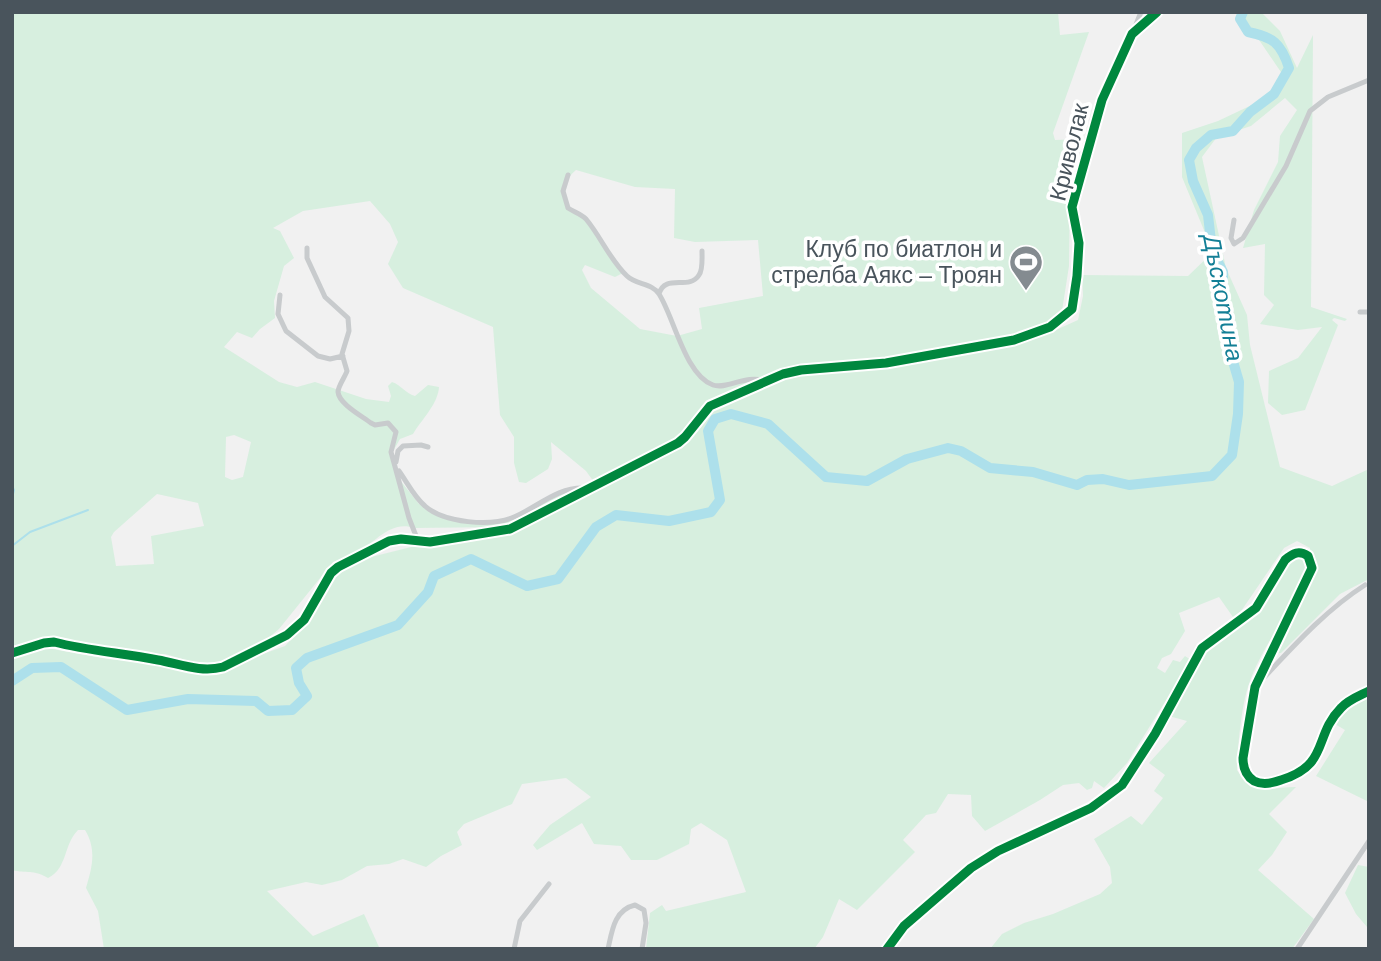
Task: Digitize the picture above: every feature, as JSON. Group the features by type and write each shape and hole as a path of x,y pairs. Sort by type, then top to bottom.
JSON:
{"street":[{"path":"1132,34 1142,12"},
{"name":"Криволак","path":"766,381 801,370 886,363 1029,337 1050,327 1072,309 1079,243 1072,207 1102,100 1132,34 1157,12"},
{"path":"1234,220 1231,238 1234,244 1243,238 1286,166 1310,111 1328,97 1369,80"},
{"path":"568,175 563,191 568,208 586,220 627,276 652,287 659,294 693,366 709,383 718,386 745,379 758,378 766,381"},
{"path":"307,248 307,258 325,297 346,315 349,321 349,331 342,348 348,368 338,389 339,395 371,423 388,423 396,432 391,452 414,493 428,509 469,522 491,523 512,518 563,490 587,488"},
{"path":"659,294 661,288 668,283 687,282 698,277 701,272 702,251"},
{"path":"280,295 279,318 289,333 318,356 330,359 343,356"},
{"path":"1360,312 1369,312"},
{"path":"12,653 54,642 158,659 200,669 223,667 287,635 304,620 331,573 338,567 389,541 430,542 510,529 678,443 710,406 766,381"},
{"path":"418,541 409,518 397,466 398,451 403,446 421,444 428,447"},
{"path":"887,949 904,926 971,868 998,851 1091,808 1122,785 1202,648 1256,608 1285,560 1297,552 1303,553 1311,561 1310,575 1275,641 1255,687 1243,766 1253,780 1262,783 1290,778 1316,758 1334,716 1347,702 1369,691"},
{"path":"1255,687 1290,650 1351,593 1365,584"},
{"path":"1297,949 1369,841"},
{"path":"514,949 520,920 549,884"},
{"path":"608,949 618,915 635,905 644,910 646,916 642,949"}],"green space":[{"path":"12,12 1058,12 1060,35 1089,32 1053,133 1055,140 1081,139 1070,190 1069,266 1062,311 1044,327 927,355 850,366 797,368 770,376 706,406 678,436 594,482 586,471 551,442 552,459 548,469 526,483 519,482 514,463 514,437 500,415 493,327 403,288 388,264 398,242 390,224 370,201 303,211 273,228 280,231 294,258 284,266 274,301 275,318 252,338 237,332 224,347 279,382 297,387 315,382 366,399 389,402 391,396 388,386 392,382 415,396 428,385 439,387 433,405 413,434 400,439 392,453 395,474 419,504 459,521 509,520 560,494 573,491 518,522 502,527 405,526 388,531 357,554 333,562 279,629 261,644 220,662 200,664 165,654 126,655 59,641 40,641 12,648","holes":["576,170 635,187 675,189 674,238 695,242 758,240 763,296 699,308 702,329 677,336 640,329 591,288 582,270 585,265 615,277 623,273 584,218 568,210 567,184","234,435 251,442 243,477 232,480 225,477 226,437","157,494 198,503 204,526 151,536 154,564 116,566 111,537"]},
{"path":"1240,12 1261,12 1280,31 1297,68 1313,35 1311,307 1347,319 1332,320 1338,325 1305,410 1282,415 1268,403 1269,371 1298,358 1322,327 1298,330 1260,324 1274,305 1264,295 1265,244 1243,248 1254,210 1278,162 1280,136 1297,110 1285,98 1251,126 1217,137 1202,157 1226,268 1247,315 1250,345 1280,467 1332,486 1369,469 1369,579 1340,594 1281,653 1270,654 1311,571 1310,548 1297,541 1284,548 1235,620 1219,597 1179,613 1185,631 1171,654 1162,658 1157,668 1165,673 1173,660 1180,662 1185,656 1191,660 1127,763 1104,788 1094,781 1092,788 1087,790 1079,783 1063,785 985,831 972,816 971,795 948,794 936,813 926,815 903,840 915,852 857,910 839,899 823,937 814,949 646,949 650,913 662,905 666,911 746,892 727,840 701,823 691,829 689,844 657,860 631,860 621,846 594,844 582,823 537,850 533,845 550,825 591,797 566,778 522,784 512,804 464,824 457,832 462,845 426,867 403,859 389,864 367,866 342,880 322,885 306,882 267,891 313,936 364,914 379,947 375,949 104,949 98,911 86,888 92,852 85,830 78,830 73,836 59,868 48,878 12,870 12,661 17,655 47,648 108,659 176,665 190,671 208,673 222,669 285,646 297,633 323,591 345,568 363,559 415,546 498,537 516,530 586,491 676,449 689,440 710,409 764,384 814,372 852,371 917,362 1038,338 1078,320 1083,296 1082,275 1188,276 1213,252 1182,177 1182,133 1218,121 1256,103 1285,78"},
{"path":"1301,555 1308,563 1303,578 1262,654 1246,693 1240,726 1237,770 1256,788 1296,787 1269,814 1287,832 1258,870 1314,919 1292,949 990,949 1002,934 1100,894 1112,883 1110,867 1094,839 1131,816 1142,825 1163,798 1154,791 1165,775 1149,763 1187,721 1165,715 1194,663 1210,643 1261,606 1290,558"},
{"path":"1369,698 1369,802 1316,776 1345,730 1335,724 1350,708"},
{"path":"1358,865 1369,867 1369,942 1367,927 1356,914 1345,893"}],"waterway":[{"name":"Дъскотина","path":"12,681 32,668 61,667 127,710 188,699 256,701 268,711 292,710 307,696 299,683 296,668 307,658 398,625 428,592 434,576 471,559 527,586 558,579 596,527 616,515 669,521 711,512 720,500 708,431 715,419 731,414 768,424 826,477 867,481 907,459 948,448 961,451 990,468 1033,472 1077,485 1087,480 1103,479 1129,485 1212,476 1232,455 1239,382 1230,351 1223,304 1223,272 1212,250 1208,215 1193,181 1189,160 1196,148 1211,135 1233,131 1250,112 1274,94 1289,68 1275,42 1248,32 1240,19 1243,12"},
{"path":"12,486 12,498"},
{"path":"12,546 30,532 88,510"}],"cycle path":[{"path":"12,653 54,642 199,668 223,667 287,635 304,620 331,573 338,567 389,541 401,539 430,542 510,529 678,443 710,406 783,374 886,363 1014,340 1050,327 1072,309 1079,243 1072,207 1102,100 1132,34 1157,12"},
{"path":"887,949 904,926 971,868 998,851 1091,808 1122,785 1155,734 1202,648 1256,608 1285,560 1293,554 1302,553 1308,556 1312,568 1255,687 1243,758 1247,774 1254,781 1264,783 1296,774 1314,758 1332,719 1341,708 1350,700 1369,691"}],"place":[{"name":"Клуб по биатлон и стрелба Аякс – Троян","path":"1026,292"}]}
